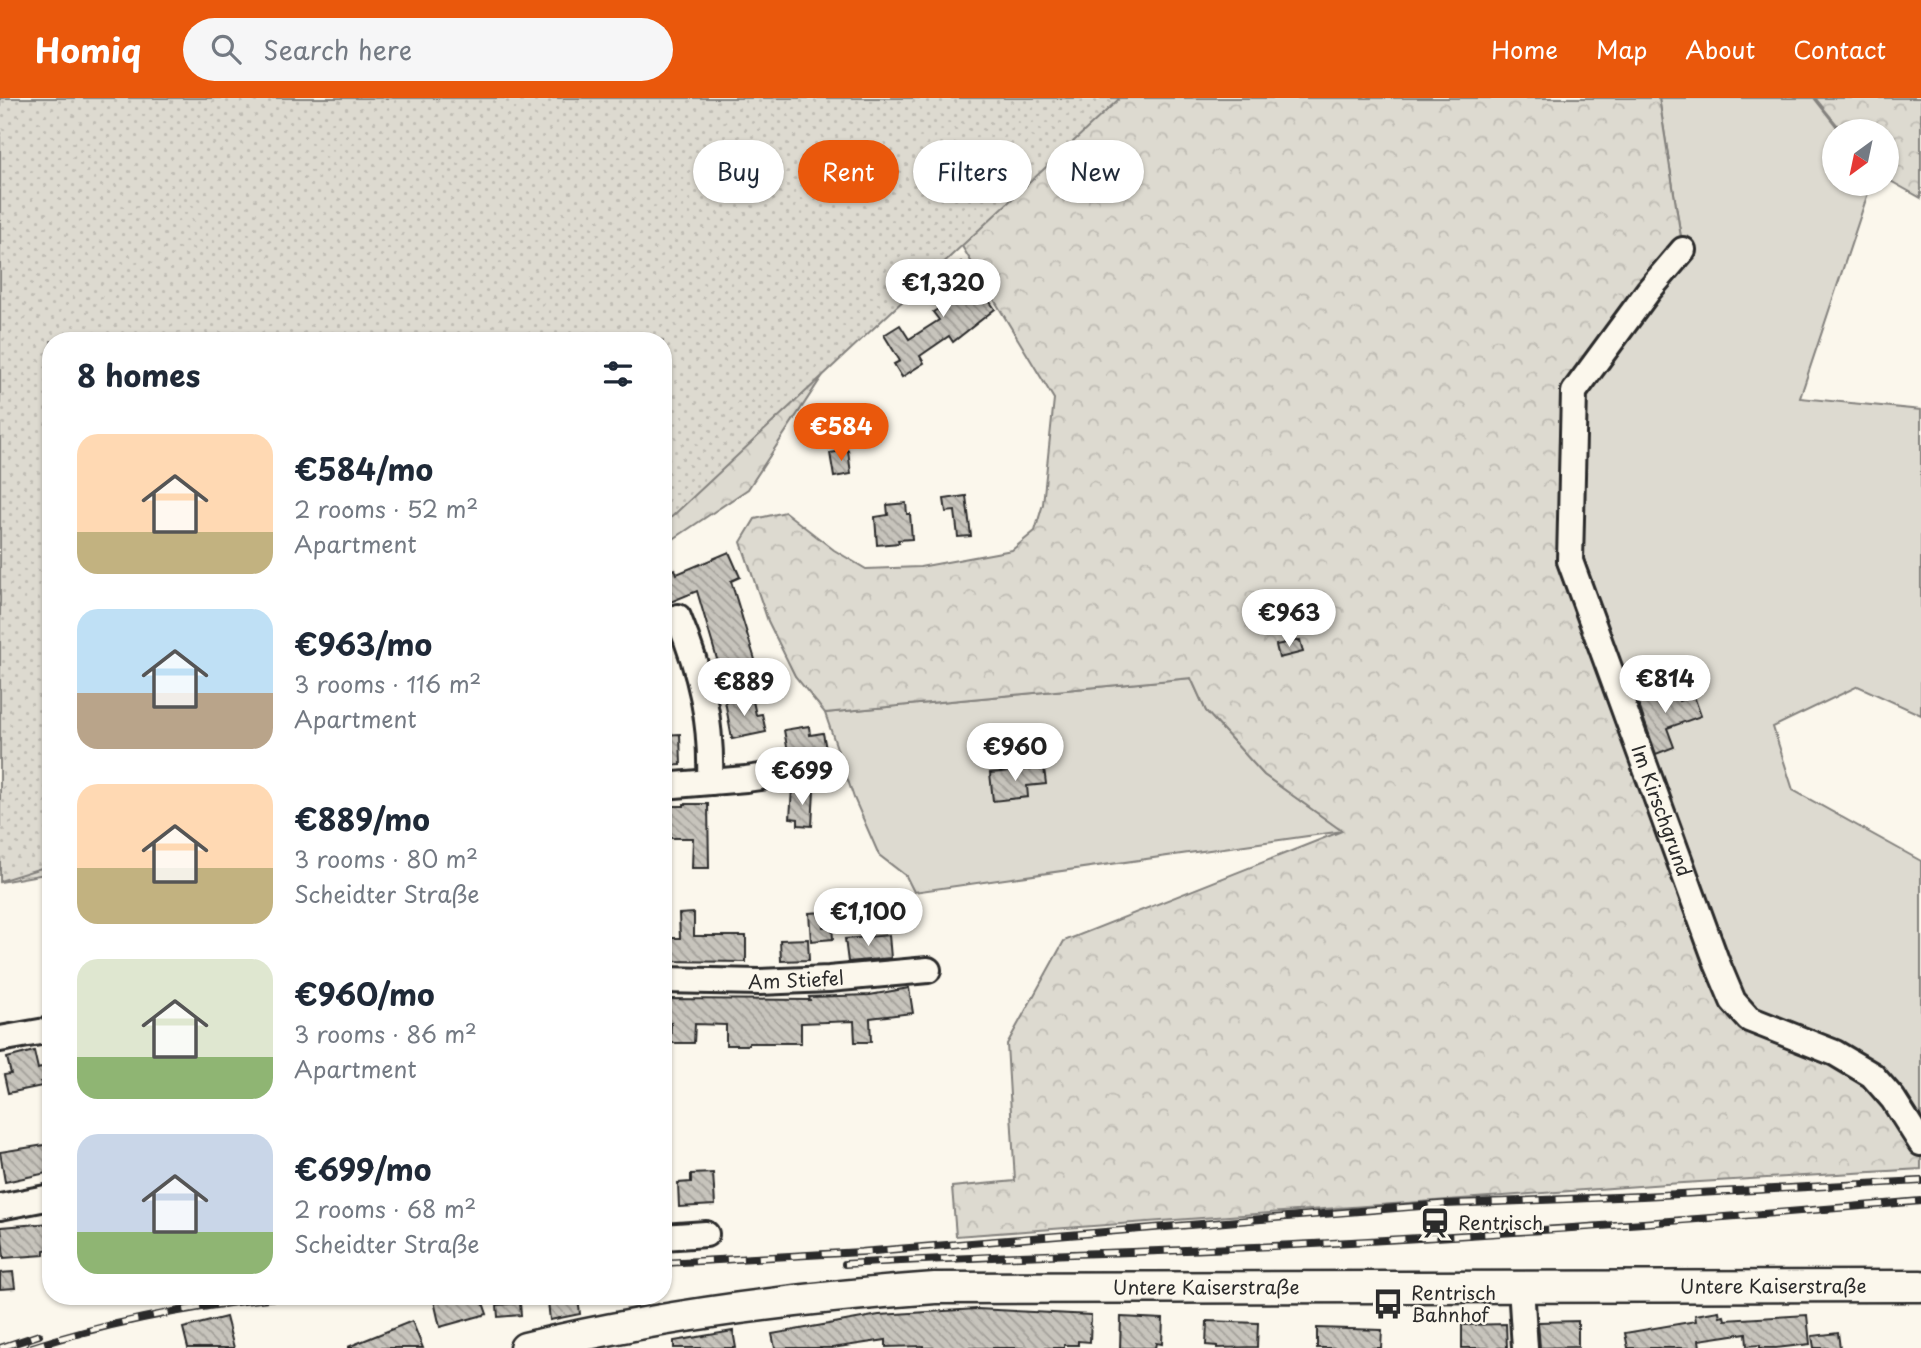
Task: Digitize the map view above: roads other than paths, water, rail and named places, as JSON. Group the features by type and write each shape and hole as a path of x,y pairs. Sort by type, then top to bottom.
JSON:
{"main road":[{"name":"Untere Kaiserstraße","path":"525,1348 675,1318 779,1301 934,1288 1907,1286"}],"street":[{"name":"Im Kirschgrund","path":"1683,250 1649,290 1574,393 1570,561 1733,1001 1749,1019 1835,1053 1872,1075 1893,1099 1921,1143"},
{"path":"678,617 705,697 711,747 710,782"},
{"path":"672,785 826,768"},
{"name":"Am Stiefel","path":"672,979 759,982 928,970"},
{"path":"0,1039 42,1032"},
{"path":"0,1207 42,1199"},
{"path":"672,1236 706,1234"},
{"path":"1521,1287 1525,1348"}],"railway":[{"path":"672,1262 861,1252 1445,1204 1921,1181"},
{"path":"845,1264 1372,1241 1608,1226 1921,1201"},
{"path":"29,1348 90,1330 214,1305"},
{"path":"0,1348 39,1335"}],"place":[{"name":"Rentrisch","path":"1435,1223"},
{"name":"Rentrisch Bahnhof","path":"1388,1304"}]}
